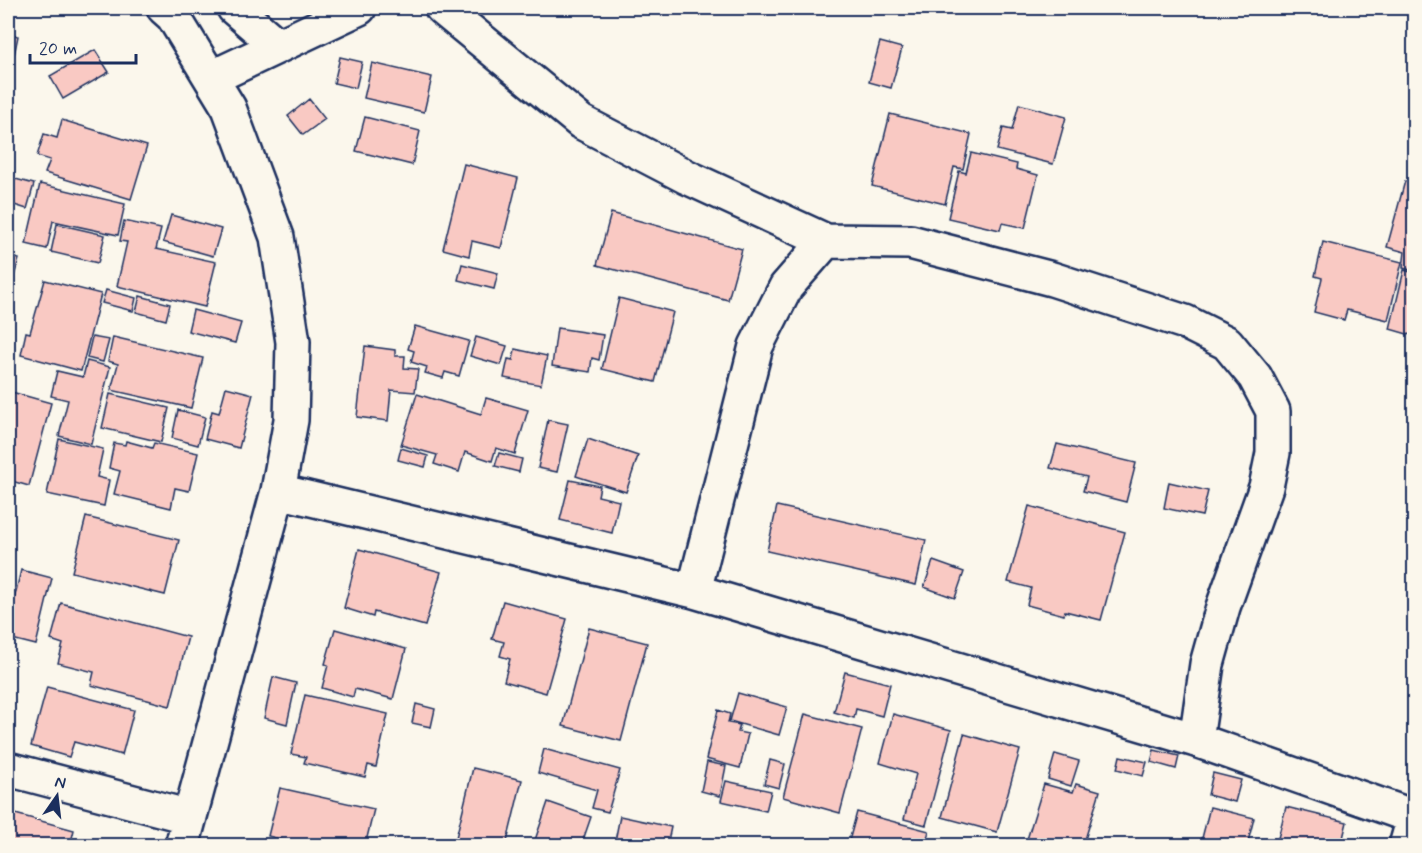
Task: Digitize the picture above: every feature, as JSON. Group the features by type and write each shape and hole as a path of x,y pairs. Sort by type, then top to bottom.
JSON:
{"street":[{"path":"8,770 186,831 278,491 291,420 293,342 277,237 229,108 172,16 164,8"},
{"path":"234,8 278,46"},
{"path":"211,78 359,8"},
{"path":"442,8 581,122 687,177 826,241 910,242 1052,279 1195,327 1227,343 1255,377 1273,411 1273,453 1266,487 1220,618 1207,664 1196,740"},
{"path":"694,591 756,346 786,287 826,241"},
{"path":"278,491 694,591 1196,740 1414,817 1406,846"}],"building":[{"path":"8,34 18,36 8,84"},
{"path":"880,42 902,48 891,88 869,82"},
{"path":"95,50 109,72 63,99 50,76"},
{"path":"340,57 362,62 356,88 334,83"},
{"path":"372,63 432,77 424,112 364,98"},
{"path":"309,99 325,119 303,135 288,116"},
{"path":"1019,104 1066,117 1053,164 997,150 1003,128 1012,130"},
{"path":"890,114 971,134 963,169 954,167 945,204 872,186"},
{"path":"365,117 420,131 412,165 356,151"},
{"path":"62,120 147,146 131,199 45,173 50,160 37,156 44,134 57,138"},
{"path":"971,153 1017,164 1016,169 1038,175 1025,228 1002,223 1000,230 948,218 959,171 966,173"},
{"path":"464,164 518,178 501,248 472,241 469,256 443,249"},
{"path":"8,177 34,184 27,209 8,203"},
{"path":"1405,181 1414,183 1414,271 1403,268 1405,252 1387,247"},
{"path":"40,184 125,204 118,235 53,221 47,249 26,244"},
{"path":"611,213 742,249 728,300 597,265"},
{"path":"171,215 221,229 213,256 163,242"},
{"path":"124,221 161,229 156,249 216,262 205,307 117,286 127,242 120,241"},
{"path":"57,224 105,235 98,263 51,252"},
{"path":"1323,242 1402,262 1388,320 1347,310 1344,320 1314,312 1322,278 1315,276"},
{"path":"8,256 19,259 8,297"},
{"path":"462,264 498,273 494,289 458,280"},
{"path":"1404,270 1414,273 1414,336 1390,329"},
{"path":"45,280 101,294 81,371 21,355 26,332 30,333"},
{"path":"106,290 136,298 133,311 102,303"},
{"path":"140,296 170,304 166,320 136,312"},
{"path":"619,298 673,312 655,382 602,369"},
{"path":"193,310 241,323 235,343 188,331"},
{"path":"415,326 469,341 459,376 445,372 443,378 425,373 427,367 411,362 414,351 408,349"},
{"path":"557,328 603,335 599,360 592,358 590,372 552,366"},
{"path":"92,337 109,340 103,362 87,358"},
{"path":"113,337 203,358 191,408 111,390 118,364 108,361"},
{"path":"476,337 507,346 501,365 470,356"},
{"path":"365,346 395,350 395,356 405,356 404,368 418,369 415,392 391,390 388,421 357,417"},
{"path":"515,349 547,356 541,385 504,378 508,359 513,360"},
{"path":"87,361 110,367 91,444 59,436 68,400 51,396 57,371 83,377"},
{"path":"226,387 253,394 239,448 205,439 212,411 219,413"},
{"path":"8,391 51,403 29,486 8,480"},
{"path":"110,394 169,408 161,442 102,428"},
{"path":"417,394 481,414 486,398 528,410 515,454 496,448 492,461 465,452 459,472 434,464 437,455 401,445"},
{"path":"178,410 205,417 198,445 172,438"},
{"path":"548,420 568,424 557,472 538,468"},
{"path":"59,439 103,449 97,477 109,480 104,506 47,494"},
{"path":"588,439 638,456 626,492 576,476"},
{"path":"126,441 152,448 154,443 198,453 189,491 175,488 171,508 114,494 120,471 109,468 114,443 125,445"},
{"path":"1057,444 1136,463 1126,502 1083,491 1087,477 1050,468"},
{"path":"401,448 428,456 425,467 398,460"},
{"path":"499,453 522,459 519,472 495,466"},
{"path":"570,480 600,486 598,496 619,501 612,533 560,520"},
{"path":"1169,482 1208,491 1202,516 1164,508"},
{"path":"777,506 926,540 916,585 767,551"},
{"path":"1029,506 1125,532 1101,620 1065,611 1064,615 1027,605 1031,588 1008,582"},
{"path":"86,517 179,540 165,595 72,572"},
{"path":"359,549 441,572 425,626 374,612 373,617 344,608"},
{"path":"933,561 964,572 955,598 924,587"},
{"path":"21,570 52,578 36,645 8,638 8,625"},
{"path":"503,601 567,619 546,693 504,681 510,659 500,656 504,642 492,639"},
{"path":"61,603 188,637 170,706 91,685 94,672 58,663 63,644 51,640"},
{"path":"589,628 647,643 621,741 563,726"},
{"path":"335,629 406,649 393,699 355,689 353,697 322,688 328,665 325,664"},
{"path":"845,672 890,684 882,716 856,709 854,718 834,712"},
{"path":"273,677 296,683 287,724 264,718"},
{"path":"47,687 134,710 122,755 74,742 69,757 31,746"},
{"path":"738,693 787,707 779,735 730,721"},
{"path":"305,695 388,714 376,767 368,765 365,777 304,763 306,757 291,754"},
{"path":"416,704 435,709 431,727 412,723"},
{"path":"718,710 730,714 728,723 740,725 738,732 748,734 740,768 706,759"},
{"path":"805,714 862,729 840,813 783,797"},
{"path":"893,714 951,730 926,825 904,819 916,774 880,763"},
{"path":"964,734 1020,750 997,832 942,817"},
{"path":"544,749 620,770 608,812 592,808 597,790 538,773"},
{"path":"1154,750 1179,756 1176,769 1151,762"},
{"path":"1055,754 1079,761 1071,786 1048,779"},
{"path":"1120,756 1147,762 1143,776 1117,769"},
{"path":"770,760 785,764 779,788 764,784"},
{"path":"707,762 726,766 720,796 701,791"},
{"path":"473,768 522,780 506,846 454,846"},
{"path":"1213,773 1241,780 1235,802 1208,795"},
{"path":"726,781 771,791 766,811 721,801"},
{"path":"1044,784 1073,792 1076,784 1100,791 1083,846 1025,846"},
{"path":"280,788 374,809 365,846 307,846 268,836"},
{"path":"548,802 591,817 581,846 533,846"},
{"path":"1210,807 1254,818 1247,846 1200,846"},
{"path":"1286,807 1347,822 1341,846 1276,846"},
{"path":"8,812 74,830 70,846 8,846"},
{"path":"857,812 929,831 925,846 864,846 849,841"},
{"path":"620,816 671,827 667,846 614,846"}]}
